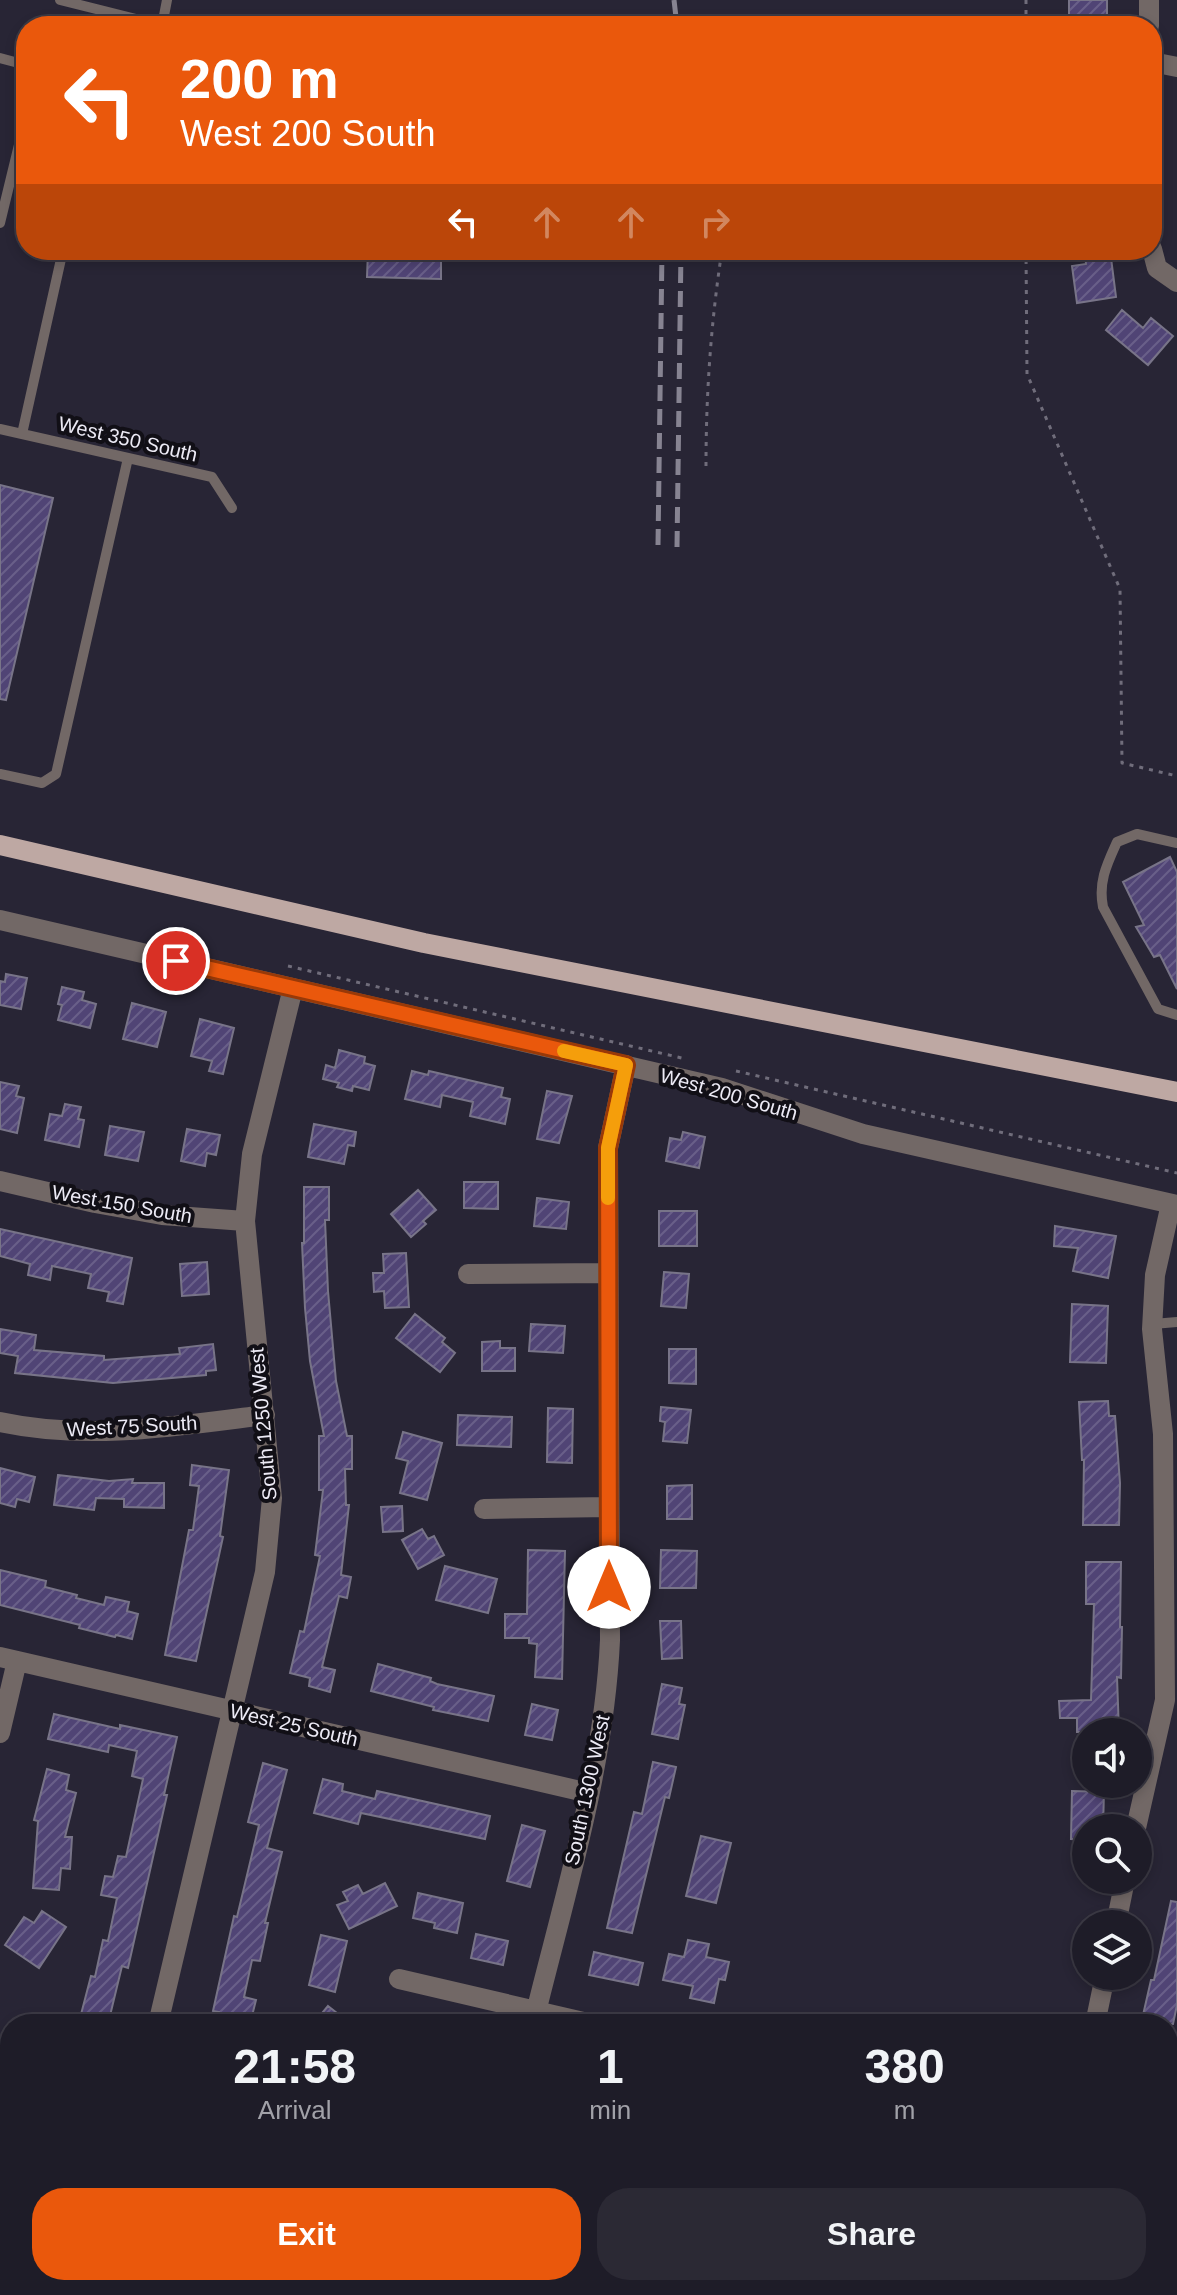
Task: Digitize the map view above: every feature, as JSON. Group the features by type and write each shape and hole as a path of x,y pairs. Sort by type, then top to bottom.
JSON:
{"main road":[{"path":"0,845 439,946 1177,1092"}],"street":[{"path":"1156,260 1177,282"},
{"name":"West 200 South","path":"0,920 722,1088 863,1134 1174,1205"},
{"name":"South 1250 West","path":"160,2014 265,1572 272,1498 245,1221 252,1154 293,988"},
{"name":"South 1300 West","path":"536,2014 599,1751 607,1694 608,1148 626,1065"},
{"name":"West 150 South","path":"0,1181 162,1215 245,1221"},
{"path":"1139,1814 1165,1700 1170,1493 1153,1324 1155,1275 1174,1205"},
{"path":"468,1274 608,1273"},
{"name":"West 75 South","path":"0,1422 70,1432 142,1430 265,1415"},
{"path":"484,1509 609,1507"},
{"path":"0,1733 9,1659"},
{"name":"West 25 South","path":"9,1659 589,1793"},
{"path":"399,1979 521,2014"},
{"path":"1097,2014 1102,1990"}],"lane":[{"path":"60,0 125,16"},
{"path":"0,223 16,157"},
{"path":"22,434 61,260"},
{"name":"West 350 South","path":"0,429 212,477 232,508"},
{"path":"0,774 42,783 56,774 128,458"},
{"path":"1177,843 1137,834 1117,842 1104,871 1100,893 1103,907 1158,1009 1177,1015"},
{"path":"1153,1324 1177,1322"}],"path":[{"path":"706,466 706,398 712,316 720,260"},
{"path":"1026,260 1027,374 1120,589 1122,763 1177,776"},
{"path":"1158,1177 1160,1169"}],"building":[{"path":"1069,0 1107,0 1107,16 1069,16"},
{"path":"368,260 441,260 441,279 367,277"},
{"path":"1086,260 1111,260 1116,297 1077,303 1072,266 1086,264"},
{"path":"1122,310 1143,328 1151,318 1173,336 1148,365 1106,330"},
{"path":"0,485 53,498 6,700 0,699"},
{"path":"1170,857 1177,872 1177,989 1160,955 1154,957 1136,927 1144,925 1123,882"},
{"path":"6,974 27,978 21,1009 0,1005 0,981 5,982"},
{"path":"62,987 84,992 82,1000 96,1004 90,1028 58,1020"},
{"path":"132,1003 166,1012 157,1047 123,1039"},
{"path":"200,1019 234,1028 223,1074 209,1071 212,1061 191,1056"},
{"path":"339,1050 365,1057 364,1063 375,1066 369,1090 353,1086 352,1091 337,1087 339,1083 323,1079 326,1065 335,1068"},
{"path":"412,1071 428,1075 429,1071 503,1088 501,1097 510,1099 505,1124 470,1116 473,1102 442,1095 440,1107 405,1099"},
{"path":"0,1082 19,1086 16,1096 24,1098 17,1133 0,1129"},
{"path":"547,1091 572,1096 559,1143 537,1139"},
{"path":"65,1104 81,1107 78,1119 84,1120 79,1147 45,1140 50,1114 62,1116"},
{"path":"314,1124 356,1132 354,1146 348,1145 344,1164 308,1157"},
{"path":"110,1126 144,1132 138,1161 105,1155"},
{"path":"187,1129 220,1135 216,1155 207,1153 205,1166 181,1161"},
{"path":"683,1132 705,1137 699,1168 666,1161 670,1138 681,1140"},
{"path":"464,1182 498,1182 498,1209 464,1208"},
{"path":"304,1187 329,1187 329,1220 325,1220 336,1381 347,1436 352,1436 352,1469 345,1469 346,1505 349,1505 341,1575 351,1577 347,1598 339,1596 322,1667 335,1670 330,1692 309,1686 310,1678 290,1673 300,1631 304,1632 320,1556 315,1555 323,1490 319,1490 319,1436 324,1436 310,1361 305,1308 302,1243"},
{"path":"418,1190 436,1210 411,1237 391,1214"},
{"path":"537,1198 569,1202 566,1229 534,1226"},
{"path":"659,1211 697,1211 697,1246 659,1246"},
{"path":"1055,1226 1116,1236 1108,1278 1073,1271 1078,1248 1054,1246"},
{"path":"0,1229 132,1258 123,1304 107,1301 109,1292 88,1288 91,1274 52,1266 50,1280 28,1275 30,1264 0,1256"},
{"path":"406,1253 409,1307 385,1308 384,1291 374,1292 373,1273 384,1273 383,1254"},
{"path":"207,1262 209,1294 182,1296 180,1264"},
{"path":"664,1272 689,1274 686,1308 661,1306"},
{"path":"1072,1304 1108,1306 1106,1363 1070,1362"},
{"path":"415,1314 445,1338 442,1342 455,1353 440,1372 396,1338"},
{"path":"531,1324 565,1326 563,1353 529,1351"},
{"path":"0,1329 36,1335 34,1350 104,1356 104,1360 180,1354 179,1348 213,1344 216,1370 206,1371 206,1375 113,1383 15,1373 18,1356 0,1353"},
{"path":"500,1341 500,1348 515,1348 515,1371 482,1371 482,1342"},
{"path":"669,1349 696,1349 696,1384 669,1383"},
{"path":"1108,1401 1109,1416 1115,1416 1120,1483 1119,1525 1083,1525 1084,1460 1079,1402"},
{"path":"661,1407 691,1410 687,1443 663,1441 665,1422 660,1421"},
{"path":"548,1408 573,1409 572,1463 547,1462"},
{"path":"458,1415 512,1417 511,1447 457,1445"},
{"path":"403,1432 442,1443 427,1500 400,1493 408,1461 396,1458"},
{"path":"192,1465 229,1470 220,1536 223,1537 196,1661 165,1655 189,1530 193,1530 199,1486 190,1485"},
{"path":"0,1468 35,1477 29,1502 17,1499 15,1507 0,1503"},
{"path":"58,1475 109,1481 133,1479 132,1483 164,1483 164,1508 124,1507 124,1499 96,1498 94,1510 54,1505"},
{"path":"692,1485 692,1519 667,1519 667,1486"},
{"path":"402,1506 403,1531 383,1532 381,1507"},
{"path":"422,1529 428,1539 434,1536 444,1555 418,1569 402,1540"},
{"path":"528,1550 565,1551 562,1679 535,1677 537,1644 529,1643 529,1638 505,1638 505,1614 527,1614"},
{"path":"661,1550 697,1551 696,1588 660,1588"},
{"path":"1086,1562 1121,1562 1118,1718 1060,1718 1059,1701 1091,1700 1094,1604 1086,1604"},
{"path":"445,1566 497,1579 488,1613 436,1600"},
{"path":"0,1570 46,1581 45,1587 104,1605 106,1597 129,1602 127,1611 138,1614 132,1639 79,1628 80,1625 0,1605"},
{"path":"660,1621 681,1621 682,1658 662,1659"},
{"path":"378,1664 431,1678 430,1681 437,1684 494,1696 488,1721 433,1710 434,1707 371,1691"},
{"path":"662,1684 682,1688 679,1704 685,1705 678,1739 652,1734"},
{"path":"532,1704 558,1710 552,1740 525,1735"},
{"path":"54,1714 120,1729 120,1725 177,1737 128,1968 122,1966 110,2014 81,2014 91,1976 95,1977 103,1940 108,1941 117,1898 101,1895 105,1876 113,1877 118,1856 126,1857 143,1779 132,1776 137,1751 109,1745 108,1752 48,1739"},
{"path":"653,1762 676,1767 669,1798 665,1797 632,1933 607,1928 634,1812 642,1814"},
{"path":"263,1763 287,1770 267,1848 282,1852 265,1923 268,1923 260,1961 252,1960 244,1997 256,2000 252,2014 218,2014 213,2011 234,1916 237,1917 259,1825 248,1822"},
{"path":"47,1769 69,1775 66,1790 76,1793 65,1837 72,1837 70,1869 61,1868 59,1890 33,1888 38,1821 34,1820"},
{"path":"323,1779 343,1784 342,1791 375,1799 377,1791 490,1816 485,1839 361,1813 358,1824 314,1813"},
{"path":"1072,1791 1072,1798 1104,1798 1103,1814 1072,1814 1071,1839"},
{"path":"522,1825 545,1831 530,1887 507,1881"},
{"path":"701,1836 731,1843 716,1903 686,1896"},
{"path":"385,1883 397,1906 349,1929 337,1905 348,1901 343,1892 358,1885 363,1894"},
{"path":"418,1893 463,1903 457,1933 434,1928 435,1923 413,1918"},
{"path":"1171,1901 1177,1902 1175,2014 1143,2014 1149,1990 1152,1990"},
{"path":"42,1911 66,1927 39,1968 5,1945 24,1917 34,1923"},
{"path":"476,1934 508,1941 503,1965 471,1958"},
{"path":"321,1935 347,1941 335,1992 309,1985"},
{"path":"688,1940 709,1944 706,1957 729,1962 725,1980 719,1979 714,2003 690,1998 693,1986 663,1980 669,1954 684,1957"},
{"path":"594,1952 643,1963 638,1985 589,1975"},
{"path":"328,2006 338,2014 321,2014"}],"railway":[{"path":"674,0 676,16"},
{"path":"658,545 662,260"},
{"path":"677,547 681,260"}],"slow traffic":[{"path":"564,1051 626,1065 608,1148 608,1198"}],"route":[{"path":"176,961 626,1065 608,1148 609,1587"}]}
